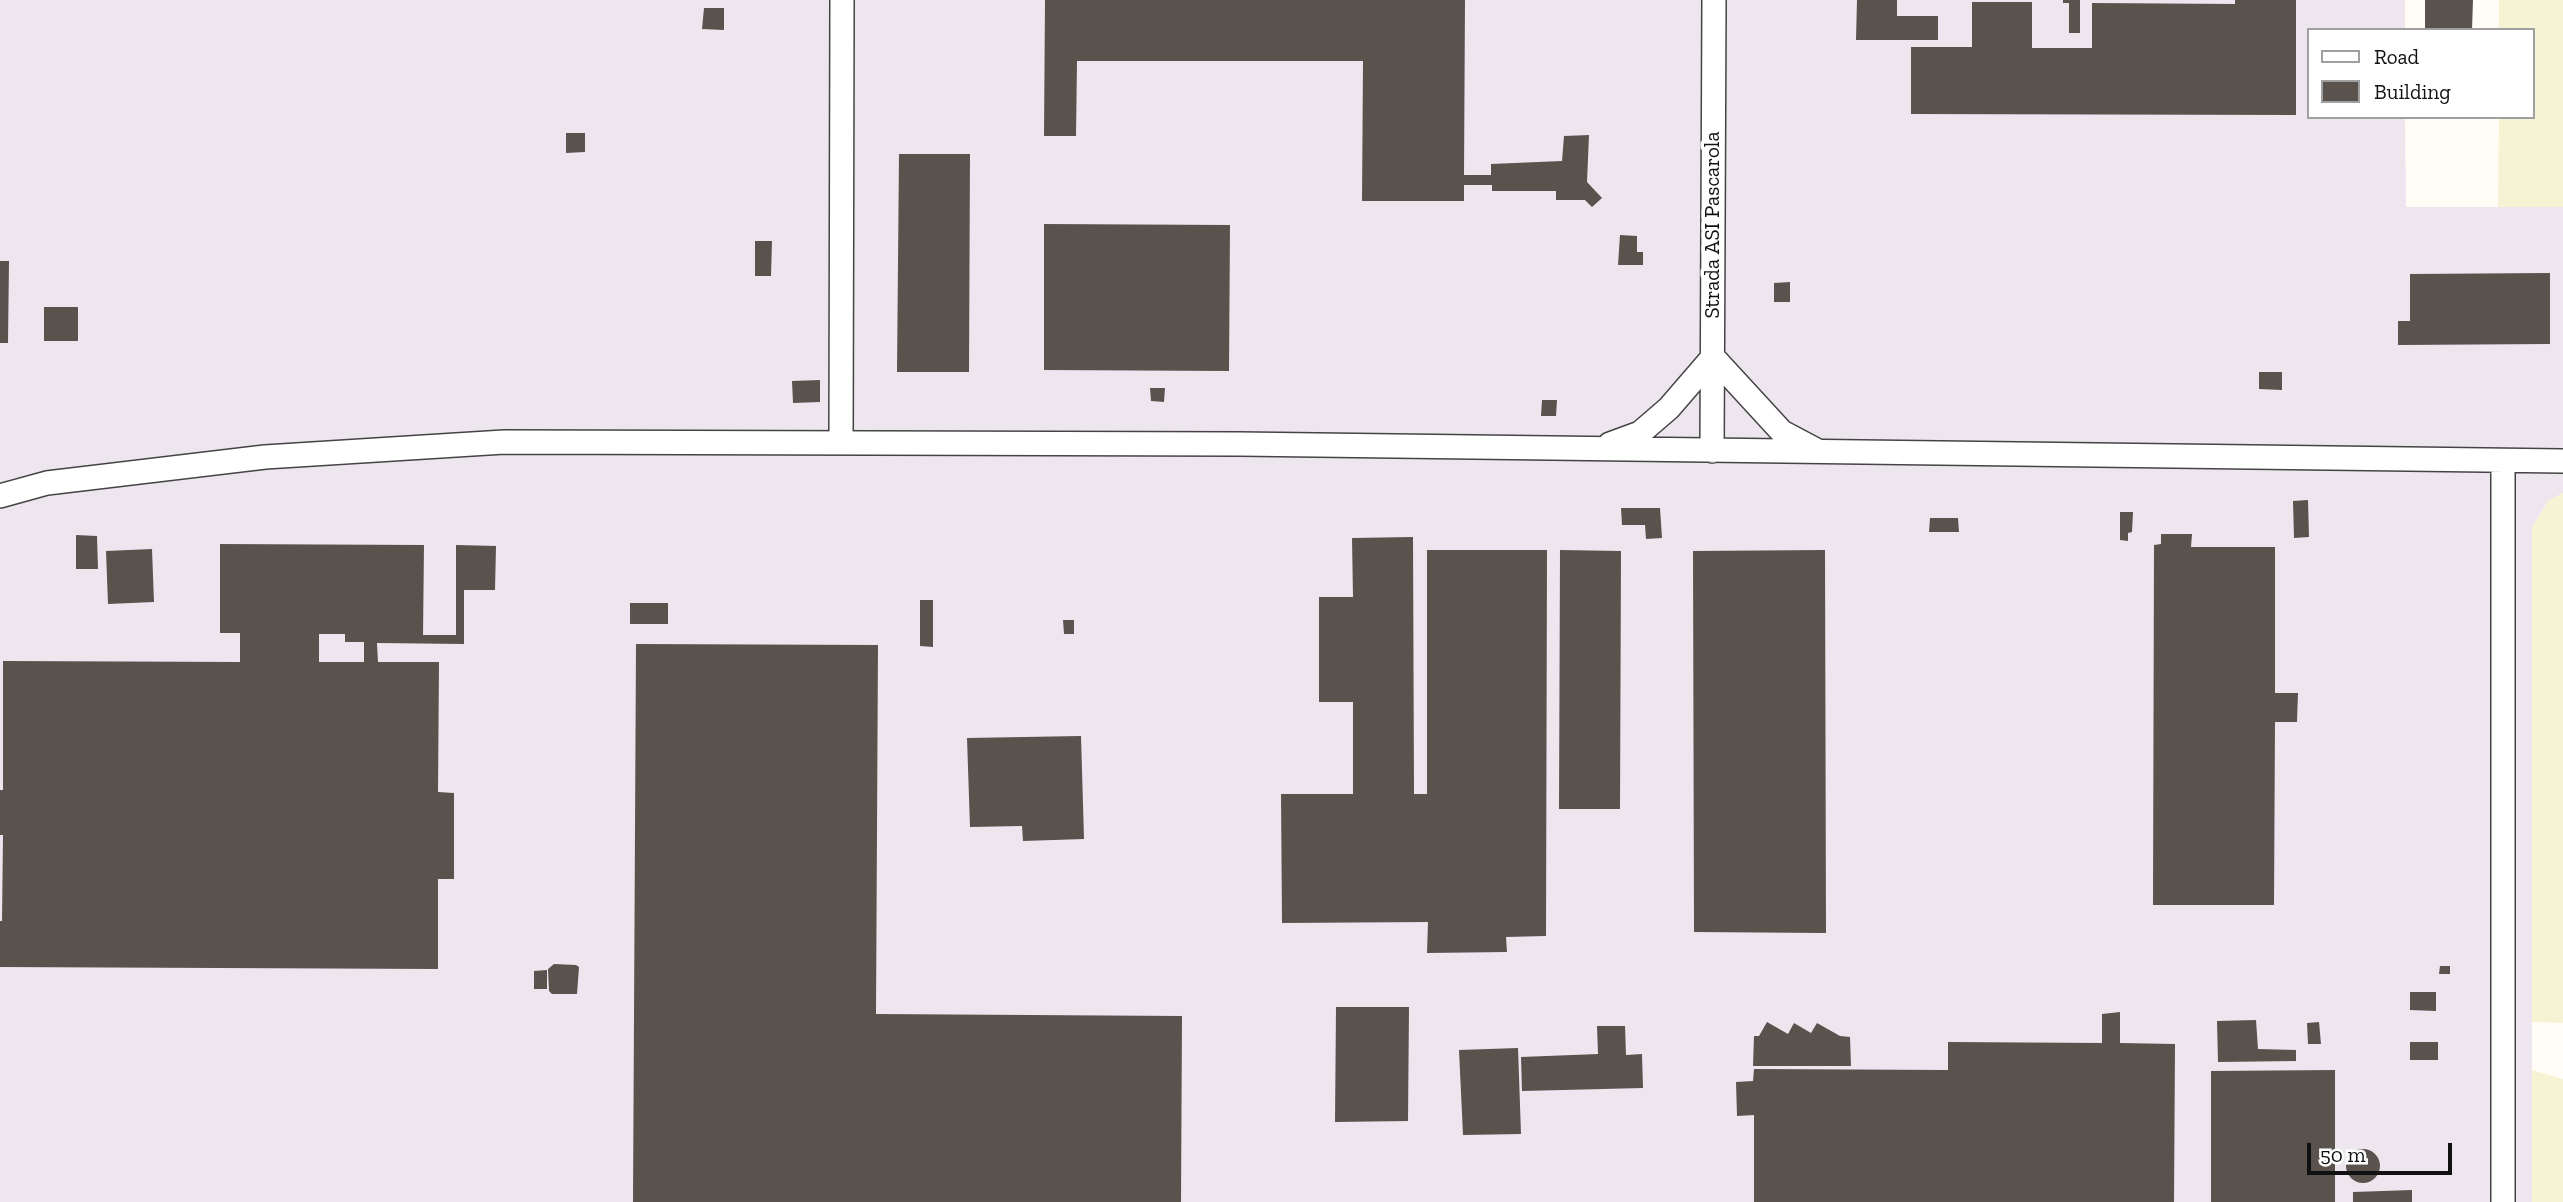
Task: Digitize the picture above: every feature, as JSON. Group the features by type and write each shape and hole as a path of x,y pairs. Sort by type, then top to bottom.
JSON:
{"street":[{"path":"841,443 842,0"},
{"name":"Strada ASI Pascarola","path":"1712,451 1714,0"},
{"path":"1592,449 1640,433 1669,408 1713,358 1782,432 1820,452"},
{"path":"0,496 47,483 265,457 504,442 1239,444 2563,461"},
{"path":"2502,1202 2503,461"},
{"path":"0,480 47,483"}],"shaded area":[{"path":"0,0 2405,0 2405,28 2308,28 2308,119 2405,119 2406,207 2563,207 2563,493 2548,501 2532,528 2532,1202 0,1202"},
{"path":"2499,0 2563,0 2563,207 2498,207 2499,119 2535,119 2535,28 2499,28"},
{"path":"2563,493 2563,1023 2532,1022 2532,528 2548,501"},
{"path":"2532,1070 2563,1079 2563,1202 2532,1202"}],"building":[{"path":"1045,0 1465,0 1464,175 1491,175 1491,164 1562,161 1564,136 1589,135 1587,182 1602,198 1592,207 1585,200 1556,200 1556,191 1492,191 1492,185 1464,185 1464,201 1362,201 1363,61 1077,61 1076,136 1044,136"},
{"path":"1857,0 1897,0 1897,16 1938,16 1938,40 1856,40"},
{"path":"2063,0 2080,0 2080,33 2069,33 2069,3 2063,3"},
{"path":"2235,0 2296,0 2296,115 1911,114 1911,47 1972,47 1972,2 2032,2 2032,48 2092,48 2092,3 2235,4"},
{"path":"2425,0 2473,0 2472,28 2425,28"},
{"path":"704,8 724,8 724,30 702,29"},
{"path":"566,133 585,133 585,152 566,153"},
{"path":"899,154 970,154 969,372 897,372"},
{"path":"1044,224 1230,225 1229,371 1044,370"},
{"path":"1620,235 1637,236 1637,252 1643,252 1643,265 1618,265"},
{"path":"755,241 772,241 771,276 755,276"},
{"path":"0,261 9,261 8,343 0,343"},
{"path":"2550,273 2550,344 2398,345 2398,321 2410,321 2410,274"},
{"path":"1790,282 1790,302 1774,302 1774,283"},
{"path":"44,307 78,307 78,341 44,341"},
{"path":"2259,372 2282,372 2282,390 2259,389"},
{"path":"820,380 820,402 793,403 792,381"},
{"path":"1150,388 1165,388 1164,402 1151,401"},
{"path":"1542,400 1557,400 1556,416 1541,416"},
{"path":"2308,500 2309,537 2294,538 2293,501"},
{"path":"1621,508 1660,508 1662,538 1646,539 1645,525 1622,525"},
{"path":"2120,512 2133,512 2132,532 2128,533 2128,541 2120,540"},
{"path":"1930,518 1958,518 1959,532 1929,532"},
{"path":"2161,534 2192,534 2191,547 2275,547 2275,693 2298,693 2297,722 2275,722 2274,905 2153,905 2154,545 2161,544"},
{"path":"76,535 97,536 98,569 76,569"},
{"path":"1413,537 1414,794 1427,794 1427,550 1547,550 1546,936 1506,937 1507,952 1427,953 1428,922 1282,923 1281,794 1353,794 1353,702 1319,702 1319,597 1353,597 1352,538"},
{"path":"220,544 424,545 423,635 456,635 456,545 496,546 495,590 464,590 464,644 377,643 378,662 439,662 438,792 454,793 454,879 438,879 438,969 0,967 3,661 240,662 240,633 220,633","holes":["319,634 345,634 345,642 364,642 364,662 319,662"]},
{"path":"152,549 154,602 108,604 106,551"},
{"path":"1560,550 1621,551 1620,809 1559,809"},
{"path":"1825,550 1826,933 1694,932 1693,551"},
{"path":"920,600 933,600 933,647 920,646"},
{"path":"630,603 668,603 668,624 630,624"},
{"path":"1063,620 1074,620 1074,634 1064,634"},
{"path":"636,644 878,645 876,1014 1182,1016 1181,1202 633,1202"},
{"path":"1081,736 1084,839 1023,841 1022,826 970,827 967,738"},
{"path":"554,964 579,967 577,994 552,994 549,991 548,969"},
{"path":"2440,966 2450,966 2450,974 2439,974"},
{"path":"547,970 547,989 534,989 534,971"},
{"path":"2410,992 2436,992 2436,1011 2410,1010"},
{"path":"1336,1007 1409,1007 1408,1121 1335,1122"},
{"path":"2120,1012 2120,1043 2175,1044 2174,1202 1754,1202 1754,1115 1737,1116 1736,1082 1753,1081 1754,1069 1948,1070 1948,1042 2102,1043 2102,1014"},
{"path":"2256,1020 2258,1049 2296,1050 2296,1061 2218,1062 2217,1021"},
{"path":"1767,1022 1788,1034 1794,1023 1811,1033 1817,1023 1840,1036 1850,1037 1851,1066 1753,1066 1754,1036 1759,1036"},
{"path":"2319,1022 2321,1044 2308,1044 2307,1023"},
{"path":"1597,1026 1625,1026 1626,1055 1642,1054 1643,1088 1522,1091 1521,1057 1598,1054"},
{"path":"2410,1042 2438,1042 2438,1060 2410,1060"},
{"path":"1518,1048 1521,1134 1463,1135 1459,1050"},
{"path":"2335,1070 2335,1202 2211,1202 2211,1071"},
{"path":"2363,1149 2375,1154 2380,1166 2375,1178 2363,1183 2351,1178 2346,1166 2351,1154"},
{"path":"2412,1190 2412,1202 2353,1202 2353,1192"}]}
